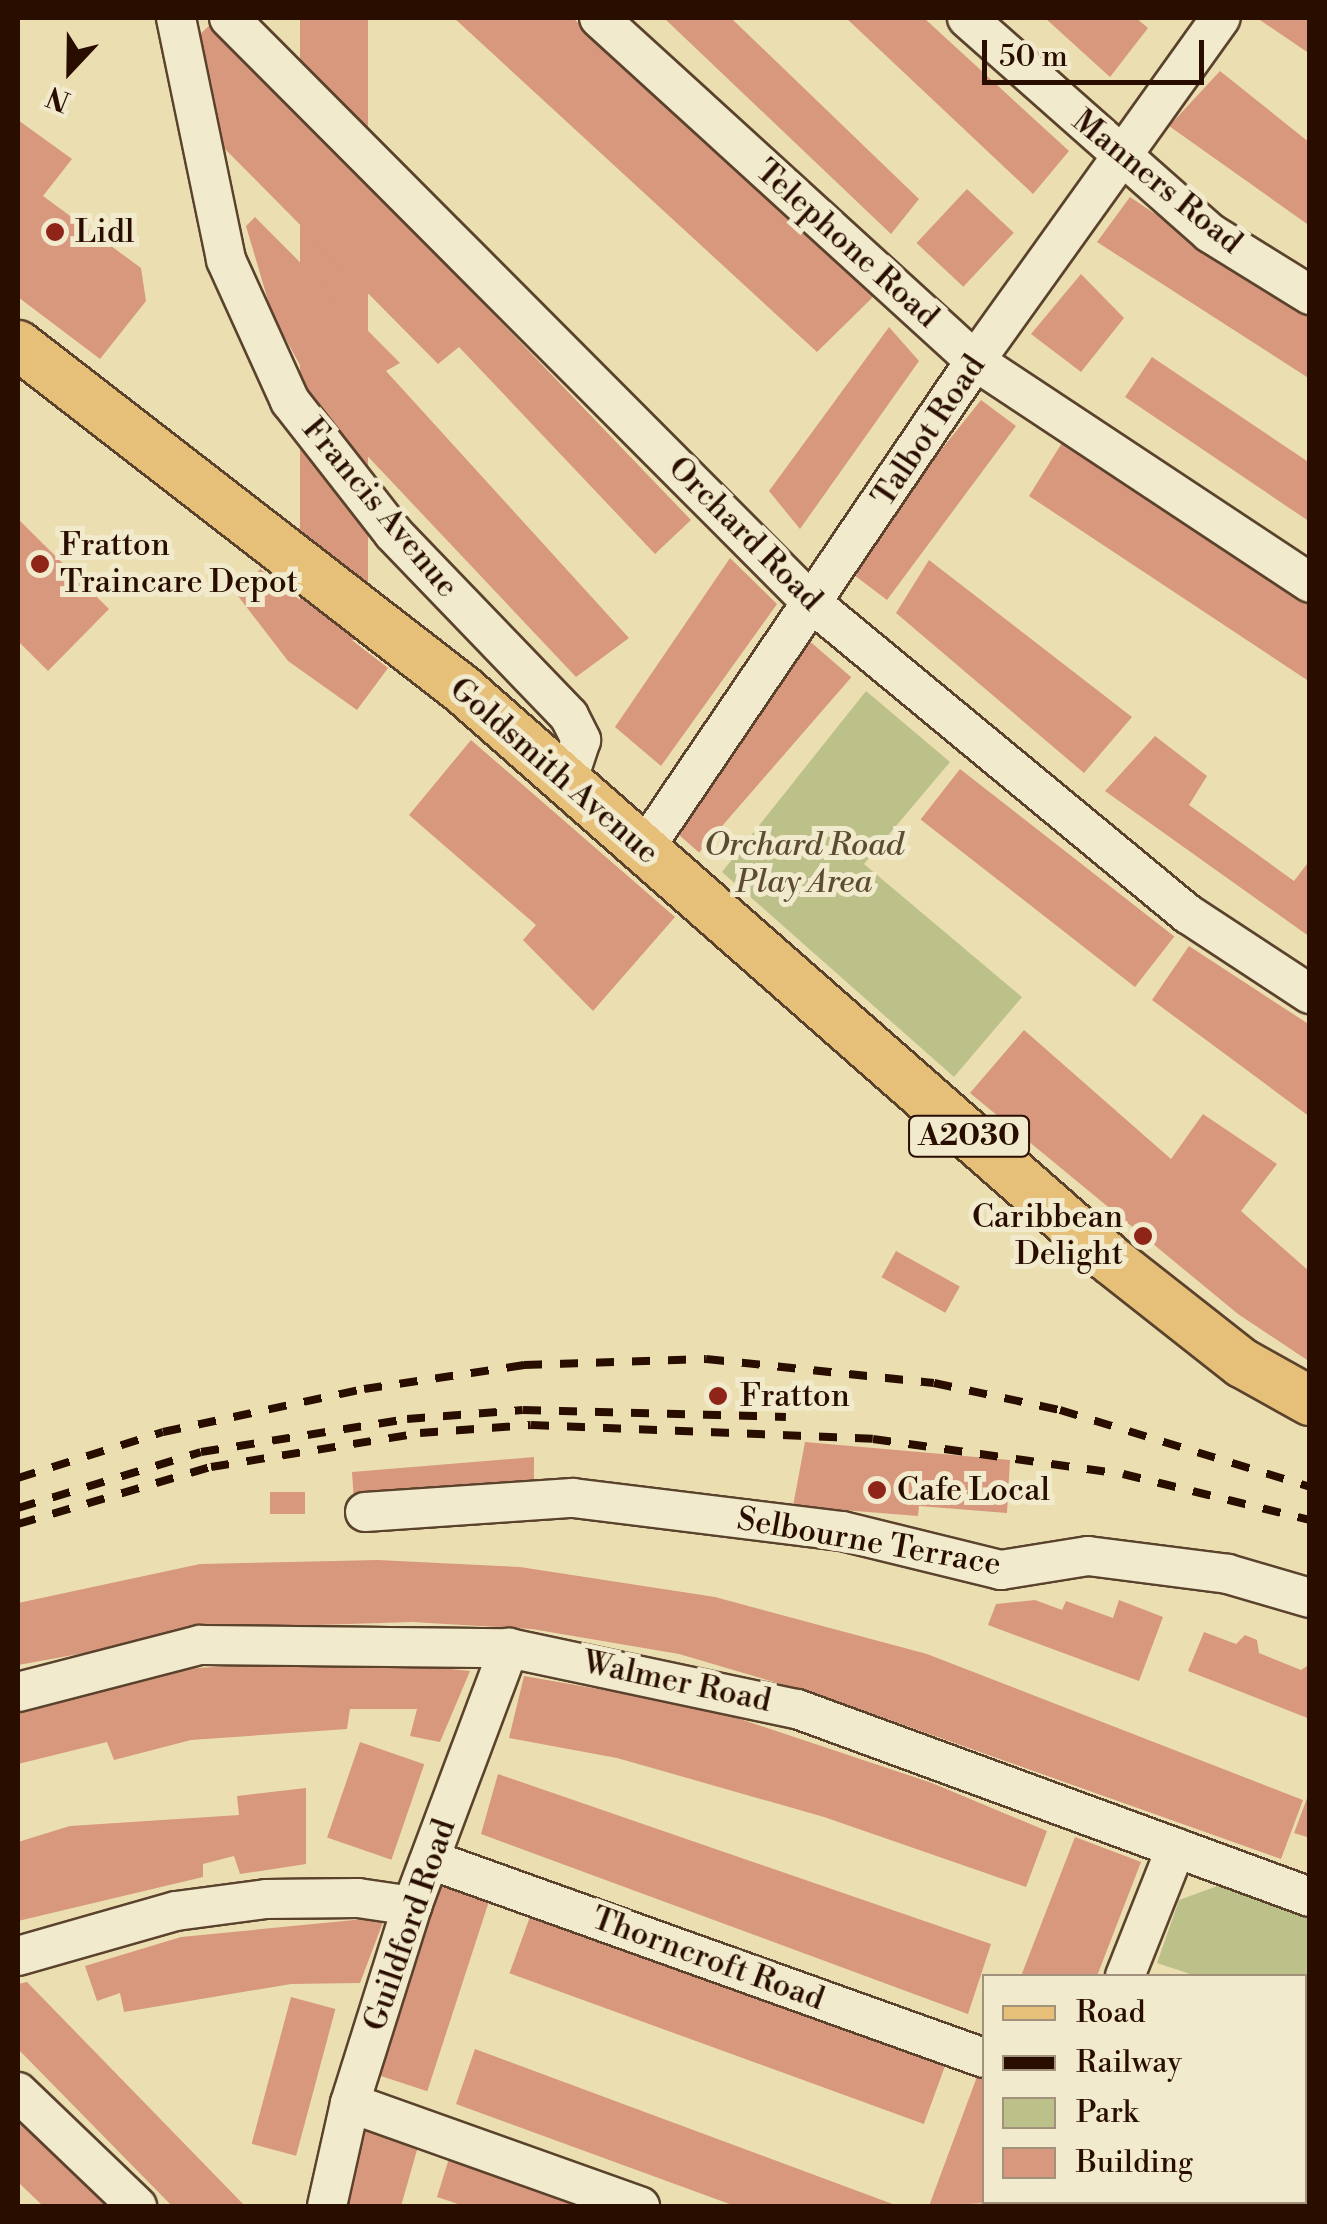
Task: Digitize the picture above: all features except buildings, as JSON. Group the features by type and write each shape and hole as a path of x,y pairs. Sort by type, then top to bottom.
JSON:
{"main road":[{"name":"Goldsmith Avenue","path":"18,345 462,689 1111,1260 1242,1364 1310,1401"}],"street":[{"name":"Francis Avenue","path":"176,18 226,260 290,400 349,482 569,716 581,740 567,782"},
{"name":"Orchard Road","path":"229,18 813,604 1188,914 1310,994"},
{"name":"Telephone Road","path":"599,18 975,361 1310,583"},
{"name":"Manners Road","path":"967,18 1210,233 1310,295"},
{"name":"Talbot Road","path":"644,849 975,361 1221,18"},
{"path":"462,689 500,644"},
{"name":"Selbourne Terrace","path":"366,1512 573,1498 842,1531 1001,1570 1088,1556 1228,1574 1310,1598"},
{"name":"Walmer Road","path":"18,1692 200,1645 509,1648 796,1709 1310,1897"},
{"name":"Guildford Road","path":"327,2206 350,2104 412,1906 509,1648"},
{"path":"1126,1974 1176,1848"},
{"name":"Thorncroft Road","path":"431,1860 982,2057"},
{"path":"18,1956 176,1911 266,1899 358,1898 412,1906"},
{"path":"18,2092 137,2206"},
{"path":"350,2104 640,2206"}],"green space":[{"name":"Orchard Road Play Area","path":"866,691 950,762 864,864 1022,997 954,1077 722,872"},
{"path":"1223,1884 1309,1917 1309,2016 1307,1974 1190,1974 1157,1963 1179,1900"}],"railway":[{"path":"18,1478 163,1432 364,1389 524,1365 706,1359 934,1383 1060,1410 1310,1487"},
{"path":"18,1508 201,1452 407,1419 523,1410 786,1417"},
{"path":"18,1524 211,1467 420,1433 531,1425 873,1439 1123,1474 1310,1520"}],"place":[{"name":"Lidl","path":"55,232"},
{"name":"Fratton Traincare Depot","path":"40,564"},
{"name":"Caribbean Delight","path":"1143,1236"},
{"name":"Fratton","path":"718,1396"},
{"name":"Cafe Local","path":"877,1490"}]}
